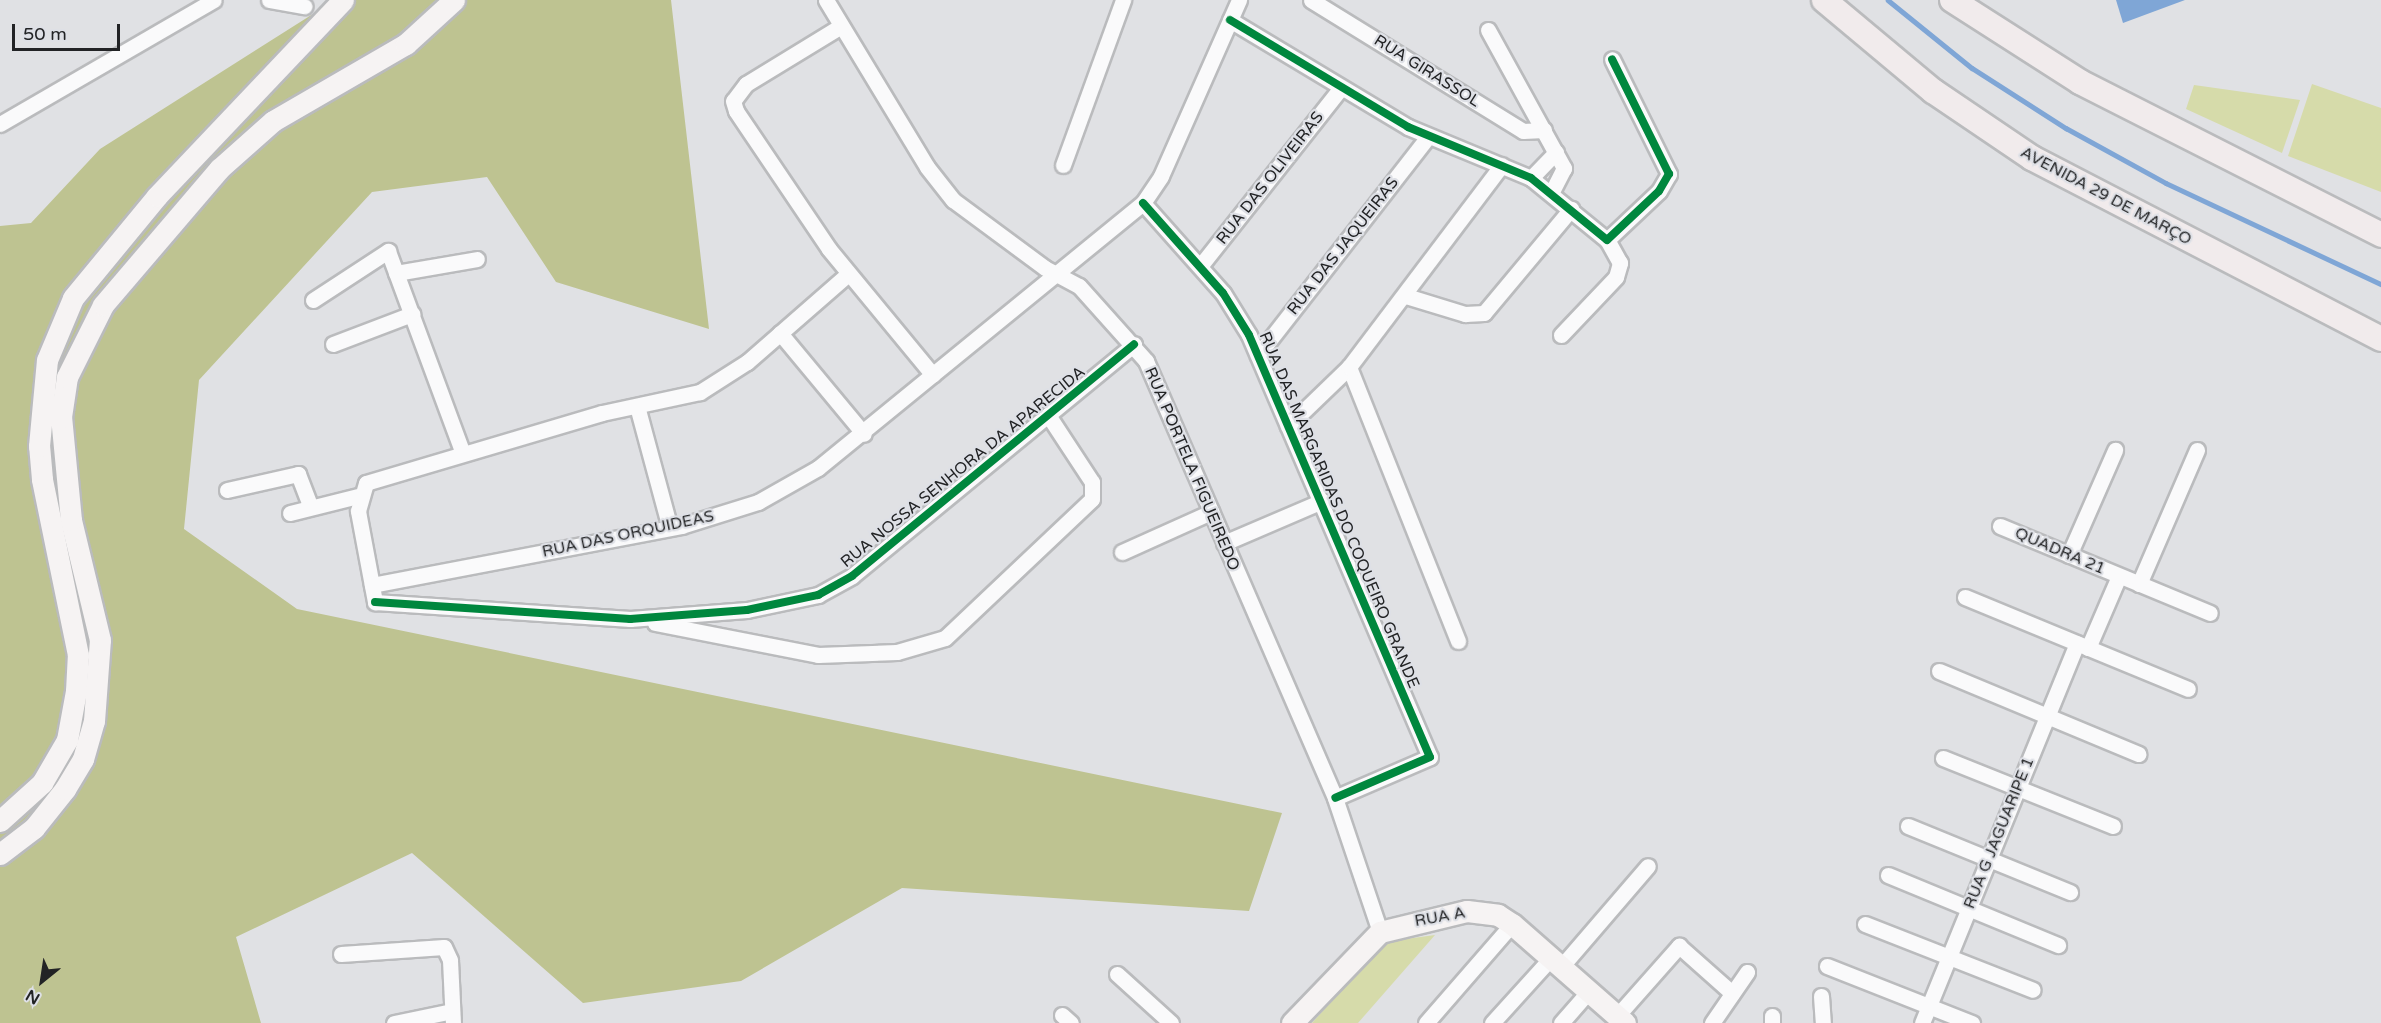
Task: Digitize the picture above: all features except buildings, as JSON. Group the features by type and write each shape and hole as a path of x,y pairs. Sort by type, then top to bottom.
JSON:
{"main road":[{"path":"0,821 42,783 67,740 76,691 78,655 41,468 47,360 73,298 158,196 343,0"},
{"path":"423,31 445,0"},
{"path":"0,854 34,828 65,789 83,759 94,721 100,640 70,520 61,417 67,377 103,305 219,169 273,121 423,31 454,0"},
{"name":"AVENIDA 29 DE MARÇO","path":"1824,0 1933,91 2032,158 2381,339"},
{"path":"1952,0 2101,93 2381,235"},
{"name":"RUA A","path":"1380,932 1467,911 1498,915 1512,924 1621,1020"},
{"path":"1292,1023 1380,932"}],"street":[{"path":"0,124 214,0"},
{"path":"269,0 304,6"},
{"name":"RUA PORTELA FIGUEIREDO","path":"825,0 927,167 953,200 1058,274 1079,286 1134,344 1212,512 1335,798 1380,932"},
{"path":"1063,165 1123,0"},
{"name":"RUA DAS ORQUIDEAS","path":"372,585 670,528 779,492 864,434 1143,202 1161,176 1239,0"},
{"name":"RUA GIRASSOL","path":"1311,0 1523,131 1545,130"},
{"path":"1230,20 1339,90 1428,137 1531,178 1607,240 1620,263 1616,277 1562,335"},
{"path":"841,26 746,84 734,101 741,120 848,274 933,375"},
{"path":"1488,30 1556,152 1563,176 1551,193"},
{"path":"1607,240 1659,192 1669,166 1612,59"},
{"name":"RUA DAS OLIVEIRAS","path":"1201,265 1339,90"},
{"name":"RUA DAS JAQUEIRAS","path":"1258,355 1428,137"},
{"path":"1531,178 1556,152"},
{"path":"1288,426 1349,367 1406,296 1502,165"},
{"name":"RUA DAS MARGARIDAS DO COQUEIRO GRANDE","path":"1143,202 1201,265 1238,313 1322,501 1430,757 1335,798"},
{"path":"1406,296 1465,314 1485,313 1571,209"},
{"path":"313,300 387,251 462,451"},
{"path":"396,273 477,259"},
{"path":"290,513 310,505 358,496 366,483 462,451 710,388 780,333 848,274"},
{"path":"333,344 412,314"},
{"path":"780,333 864,434"},
{"name":"RUA NOSSA SENHORA DA APARECIDA","path":"358,496 361,545 380,606 630,619 747,610 837,586 1134,344"},
{"path":"1349,367 1458,641"},
{"path":"637,406 670,528"},
{"path":"630,619 818,655 897,652 945,638 1092,499 1092,482 1048,415"},
{"path":"2069,555 2115,450"},
{"path":"2139,584 2197,450"},
{"path":"227,490 298,474 310,505"},
{"path":"1224,543 1322,501"},
{"path":"1122,552 1212,512"},
{"name":"QUADRA 21","path":"2000,526 2210,613"},
{"name":"RUA G JAGUARIPE 1","path":"1922,1023 2047,716 2119,576"},
{"path":"1965,597 2188,689"},
{"path":"1939,671 2138,754"},
{"path":"1943,758 2113,826"},
{"path":"1908,826 2070,892"},
{"path":"1492,1023 1556,962 1648,866"},
{"path":"1888,875 2058,945"},
{"path":"1426,1023 1512,924"},
{"path":"1865,924 2033,990"},
{"path":"1621,1020 1679,946 1732,993"},
{"path":"341,954 444,947 450,960 453,1017 394,1023"},
{"path":"1827,966 1972,1023"},
{"path":"1713,1022 1747,972"},
{"path":"1117,974 1171,1023"},
{"path":"1561,1023 1589,992"},
{"path":"1821,996 1823,1023"}],"green space":[{"path":"335,0 671,0 709,329 556,282 487,177 372,192 199,380 184,529 297,609 1282,813 1249,911 902,888 741,981 583,1003 412,853 236,937 261,1023 0,1023 0,226 31,223 100,149"},
{"path":"2312,84 2381,108 2381,192 2288,156"},
{"path":"2194,85 2300,100 2282,153 2186,109"},
{"path":"1435,935 1358,1023 1312,1023 1384,942"}],"water":[{"path":"2116,0 2185,0 2123,23"}],"waterway":[{"path":"1888,0 1972,68 2066,128 2166,183 2381,284"}],"cycle path":[{"path":"1230,20 1408,127 1531,178 1607,240 1659,191 1669,174 1612,59"},
{"path":"1143,203 1223,293 1249,335 1430,757 1335,798"},
{"path":"375,602 630,619 747,610 818,595 852,576 1134,344"}]}
